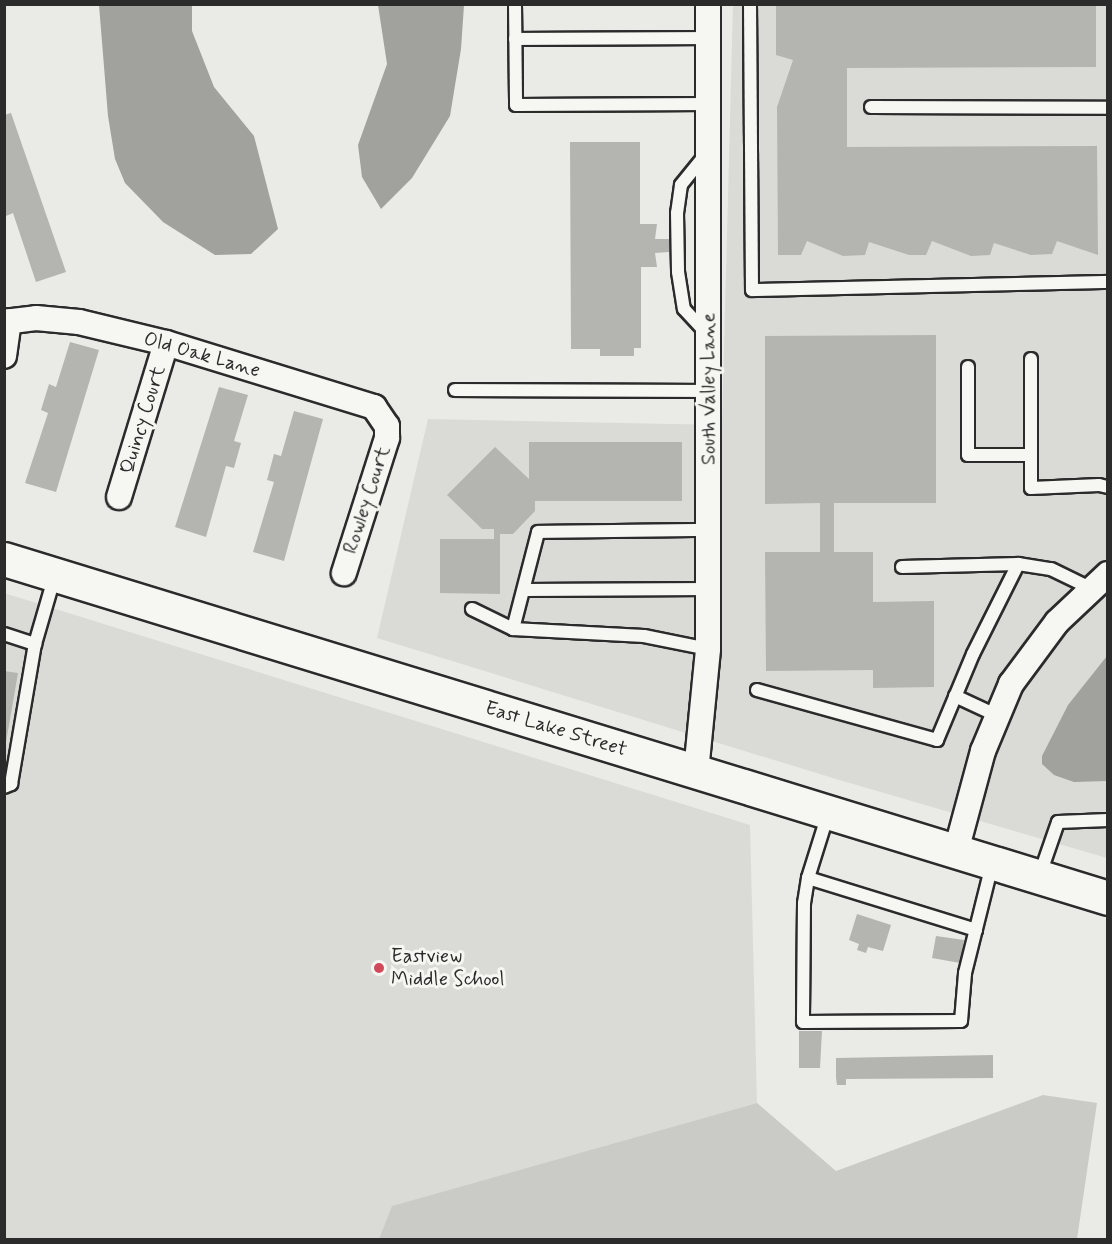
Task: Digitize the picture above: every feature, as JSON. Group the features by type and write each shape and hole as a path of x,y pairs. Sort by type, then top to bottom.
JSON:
{"highway":[{"name":"East Lake Street","path":"4,559 1107,898"}],"street":[{"name":"South Valley Lane","path":"696,772 708,649 709,589 708,4"},
{"name":"Old Oak Lane","path":"7,322 36,318 79,322 166,343 374,407 387,426"},
{"path":"4,356 7,322"},
{"name":"Quincy Court","path":"119,497 166,343"},
{"name":"Rowley Court","path":"344,573 387,438 387,426"},
{"path":"956,851 982,751 1011,684 1033,651 1057,622 1100,581"}],"lane":[{"path":"515,4 516,105 708,104"},
{"path":"750,4 752,290 1107,282"},
{"path":"515,39 708,38"},
{"path":"871,107 1107,108"},
{"path":"1031,359 1031,488 1099,485 1107,487"},
{"path":"968,367 968,455 1031,455"},
{"path":"455,390 708,391"},
{"path":"513,629 538,532 709,530"},
{"path":"757,690 937,740 973,654 1018,564"},
{"path":"902,567 1018,564 1051,569 1100,581"},
{"path":"4,787 11,784 35,644 55,575"},
{"path":"524,590 709,589"},
{"path":"472,609 513,629 644,636 708,649"},
{"path":"4,634 35,644"},
{"path":"955,696 996,715"},
{"path":"828,813 808,878 804,903 803,1022 961,1021 965,973 993,862"},
{"path":"1039,877 1058,822 1107,820"},
{"path":"808,878 976,930"}],"shaded area":[{"path":"99,5 192,5 192,31 214,87 254,136 278,229 251,254 215,255 163,222 125,183 115,159 108,116"},
{"path":"378,5 464,5 461,49 450,116 412,178 381,209 362,177 358,145 387,64"},
{"path":"733,5 1107,5 1107,858 836,779 377,638 428,419 722,425"},
{"name":"Eastview Middle School","path":"4,593 750,825 757,1103 393,1206 379,1239 5,1239"},
{"path":"1107,656 1107,781 1074,782 1054,775 1042,764 1042,756 1068,705"},
{"path":"1043,1095 1097,1103 1077,1239 379,1239 392,1206 757,1103 836,1171"}],"building":[{"path":"776,4 1096,4 1096,67 847,68 847,147 1097,146 1098,255 1057,241 1052,254 1031,255 994,243 990,255 971,256 932,241 926,255 909,255 869,242 865,255 843,256 807,241 801,255 778,255 777,107 793,60 776,55"},
{"path":"11,113 66,272 36,282 13,213 6,216 4,210 4,115"},
{"path":"570,142 640,142 640,224 657,224 655,239 669,239 669,252 655,253 657,267 641,267 641,348 634,348 634,356 600,356 600,349 571,349"},
{"path":"936,335 936,503 834,503 834,552 873,552 873,602 934,601 934,687 873,688 873,670 766,671 765,552 820,552 820,503 765,504 765,336"},
{"path":"70,342 99,350 56,492 25,483 48,413 41,410 49,384 56,387"},
{"path":"219,387 248,395 234,441 241,443 234,468 226,466 206,537 175,527"},
{"path":"294,411 323,419 284,561 253,552 274,482 267,480 274,454 281,456"},
{"path":"529,442 682,442 682,501 535,501 535,511 513,534 500,534 500,594 440,593 440,539 494,539 494,529 482,529 447,495 495,447 529,479"},
{"path":"4,671 18,673 6,742 4,741"},
{"path":"857,914 891,925 883,951 868,947 866,953 857,950 859,944 849,940"},
{"path":"936,936 964,940 960,963 932,958"},
{"path":"799,1031 822,1031 820,1068 799,1068"},
{"path":"993,1055 993,1078 846,1079 846,1085 837,1085 836,1058"}],"place":[{"name":"Eastview Middle School","path":"379,968"}]}
